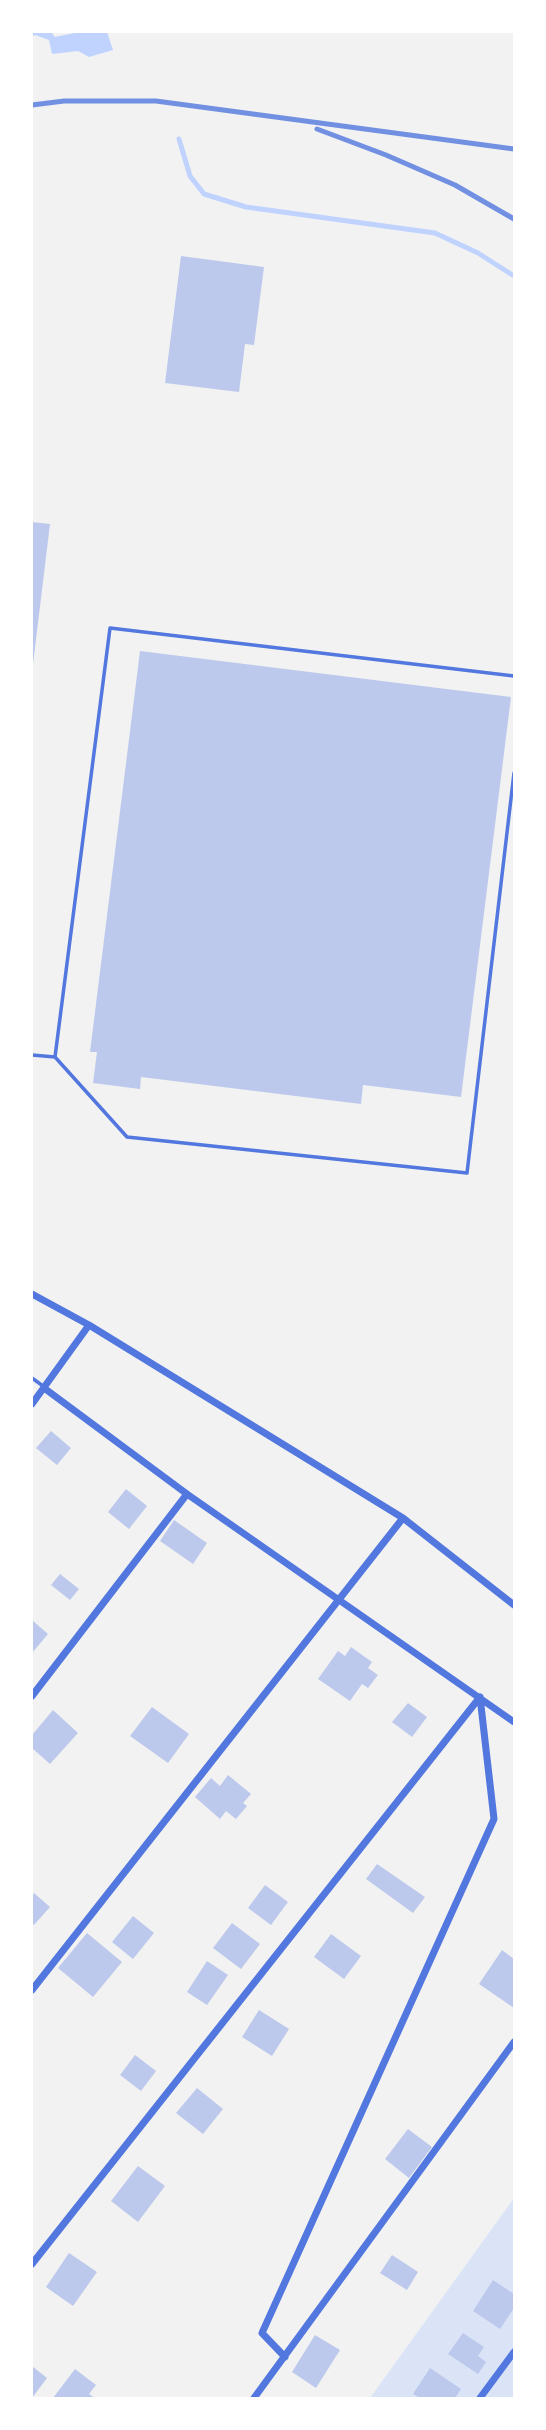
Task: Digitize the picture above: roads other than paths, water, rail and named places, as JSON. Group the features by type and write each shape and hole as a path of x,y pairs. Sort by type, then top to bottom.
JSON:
{"street":[{"path":"32,1294 89,1325 403,1518 514,1605"},
{"path":"32,1404 89,1325"},
{"path":"44,1388 187,1494 514,1722"},
{"path":"32,1696 187,1494"},
{"path":"32,1990 403,1518"},
{"path":"32,2264 480,1697"},
{"path":"285,2357 262,2333 494,1819 480,1697"},
{"path":"254,2399 514,2042"},
{"path":"480,2399 514,2352"}],"lane":[{"path":"55,1056 110,628 514,676"},
{"path":"32,1055 55,1056 127,1137 467,1173 514,773"},
{"path":"32,1378 44,1388"}],"water":[{"path":"32,32 51,32 55,37 79,32 107,32 113,50 89,57 78,51 52,54 49,40 35,35 32,37"}],"waterway":[{"path":"179,139 190,176 204,194 246,207 435,233 478,253 514,276"}],"railway":[{"path":"32,105 64,101 156,101 514,149"},
{"path":"317,129 455,185 514,219"}]}
